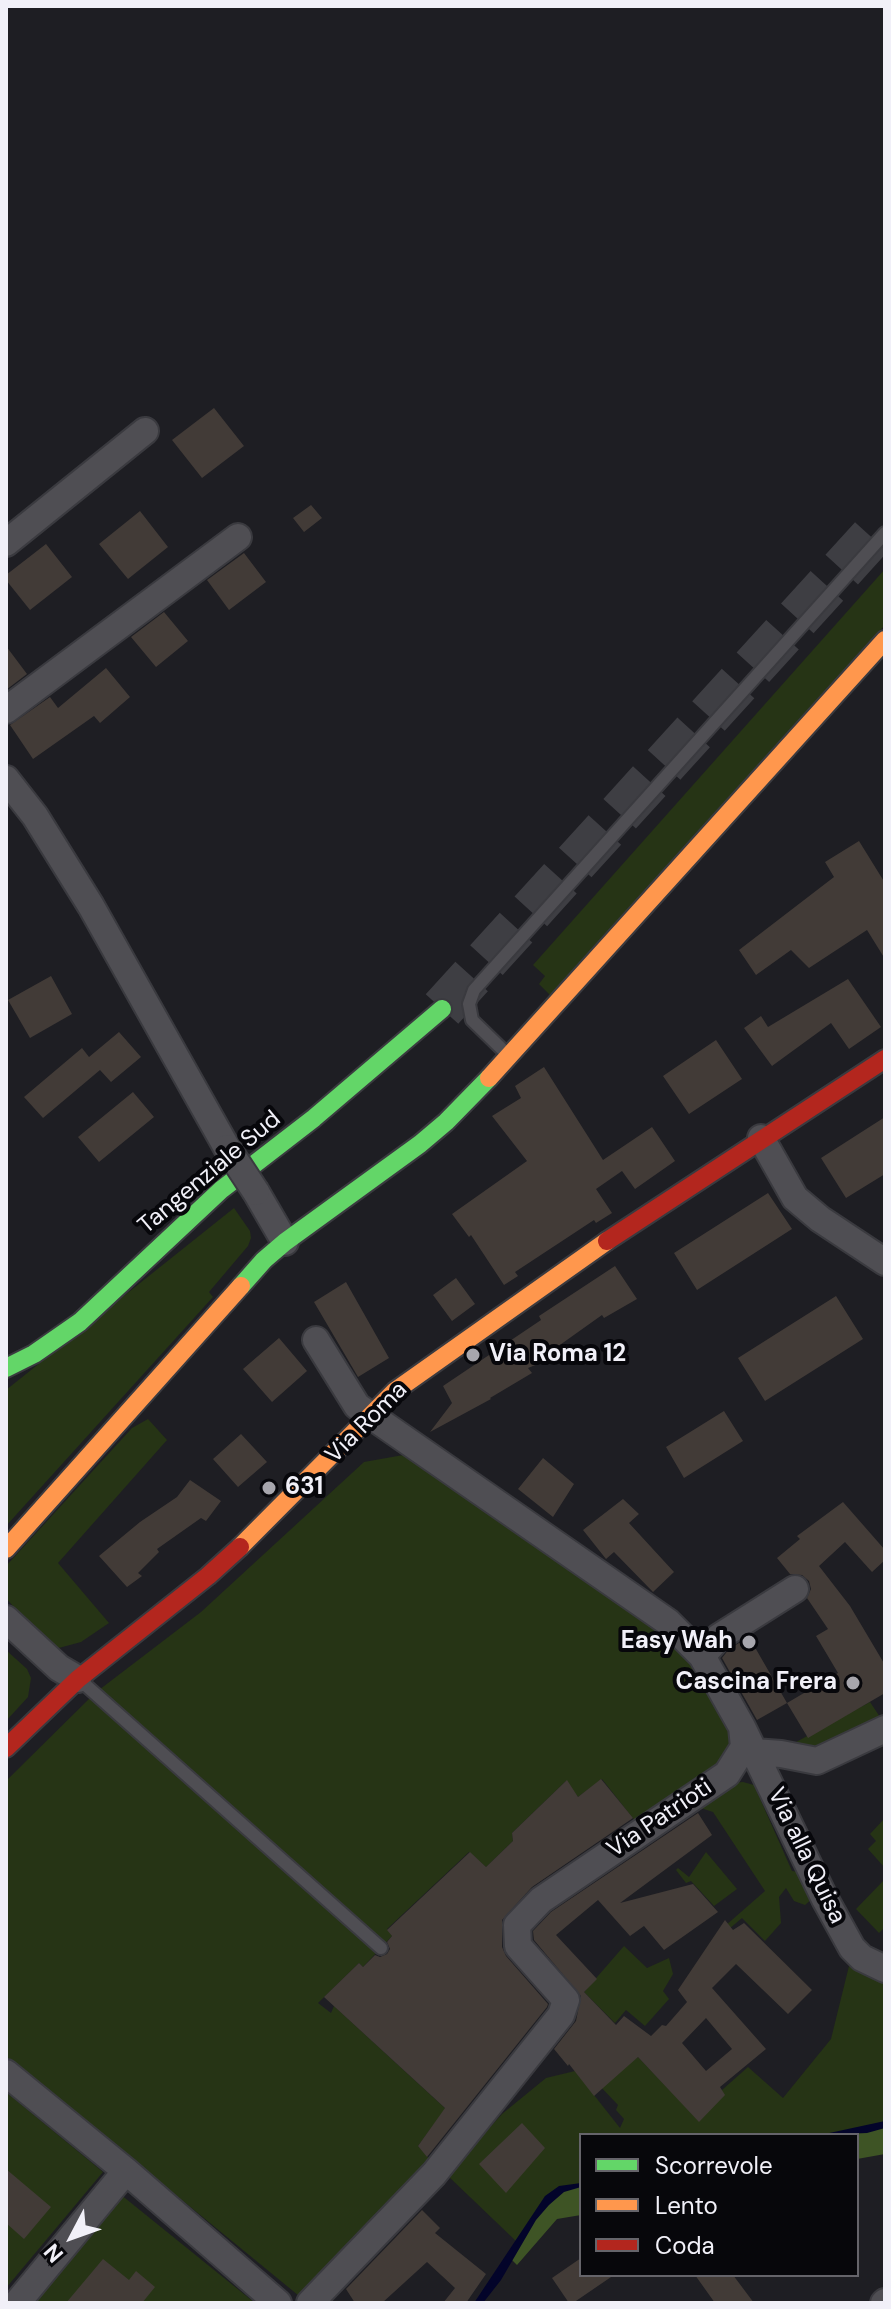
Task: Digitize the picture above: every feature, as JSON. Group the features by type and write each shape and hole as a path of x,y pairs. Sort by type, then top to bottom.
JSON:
{"main road":[{"path":"6,1549 264,1260 446,1122 885,640"},
{"name":"Tangenziale Sud","path":"6,1368 34,1354 80,1322 222,1189 314,1118 442,1009"},
{"name":"Via Roma","path":"6,1748 78,1679 208,1576 319,1470 395,1391 470,1336 761,1138 885,1059"}],"street":[{"path":"6,543 145,431"},
{"path":"6,710 238,537"},
{"path":"6,779 35,816 123,959 227,1148 285,1242"},
{"path":"761,1138 795,1198 820,1219 885,1262"},
{"path":"316,1340 357,1406 668,1622 702,1656 742,1727"},
{"path":"702,1656 719,1637 795,1589"},
{"path":"6,1619 59,1668 78,1679"},
{"name":"Via alla Quisa","path":"742,1727 852,1948 862,1958 885,1969"},
{"name":"Via Patrioti","path":"310,2303 434,2174 561,2015 566,2000 518,1946 517,1925 541,1900 727,1774 744,1747 742,1727"},
{"path":"754,1752 817,1761 885,1729"},
{"path":"6,2073 126,2171 278,2303"},
{"path":"17,2303 126,2171"}],"lane":[{"path":"509,1056 472,1020 469,1004 474,990 885,533"},
{"path":"78,1679 381,1948"}],"green space":[{"path":"885,569 885,625 550,995 539,984 545,976 533,965"},
{"path":"234,1208 250,1231 251,1238 248,1246 209,1292 213,1297 6,1526 6,1390"},
{"path":"148,1419 167,1440 58,1563 109,1623 81,1642 55,1649 37,1634 6,1598 6,1566 132,1428"},
{"path":"409,1454 572,1566 690,1657 735,1720 728,1759 639,1826 602,1779 578,1797 566,1781 512,1833 513,1841 486,1867 469,1852 387,1929 392,1936 363,1967 359,1963 318,2003 331,2013 334,2006 447,2110 418,2146 432,2162 304,2300 6,2056 6,1781 95,1693 201,1612 364,1462"},
{"path":"6,1650 27,1669 31,1678 28,1697 6,1721"},
{"path":"870,1702 880,1717 833,1749 785,1748"},
{"path":"732,1783 754,1785 792,1871 799,1872 813,1898 805,1905 794,1901 786,1888 779,1897 781,1923 765,1941 742,1918 729,1929 725,1926 765,1891 713,1812 698,1807"},
{"path":"885,1818 885,1868 868,1849 876,1841 870,1834"},
{"path":"706,1852 737,1889 714,1906 691,1881 686,1883 676,1870 678,1868 689,1877"},
{"path":"885,1879 885,1927 879,1933 856,1909"},
{"path":"624,1946 647,1968 669,1958 673,1974 663,1991 669,1999 645,2026 626,2010 615,2023 584,1992"},
{"path":"849,1966 885,1977 885,2125 852,2133 579,2133 579,2186 518,2243 447,2175 502,2114 546,2078 575,2071 620,2128 624,2119 616,2110 618,2105 597,2083 638,2057 699,2121 722,2090 748,2067 783,2098 831,2039"},
{"path":"6,2092 103,2172 6,2288"},
{"path":"885,2125 885,2154 859,2159 859,2133 852,2133"},
{"path":"579,2185 579,2215 557,2219 517,2265 511,2259 547,2201"},
{"path":"120,2194 255,2303 31,2303"}],"water":[{"path":"885,2121 885,2128 867,2133 829,2133"},
{"path":"579,2183 579,2188 564,2192 549,2205 536,2220 501,2280 483,2303 474,2303 545,2196 559,2186"}],"building":[{"path":"214,408 244,446 202,478 172,440"},
{"path":"311,505 322,518 304,532 293,518"},
{"path":"140,511 168,547 128,579 99,544"},
{"path":"46,544 72,577 30,610 6,580 6,575"},
{"path":"244,553 266,582 229,610 207,580"},
{"path":"164,612 188,641 156,667 131,637"},
{"path":"6,646 27,674 6,690"},
{"path":"106,668 130,697 100,723 94,716 33,759 10,725 50,697 58,708"},
{"path":"859,841 885,883 885,959 867,930 809,968 791,950 756,975 739,950 834,877 825,862"},
{"path":"51,976 72,1014 30,1038 8,1000"},
{"path":"848,979 881,1027 849,1049 831,1023 772,1066 744,1028 761,1016 768,1027"},
{"path":"119,1032 141,1057 111,1082 100,1070 43,1118 24,1097 82,1048 89,1057"},
{"path":"716,1040 742,1079 689,1114 663,1076"},
{"path":"544,1067 603,1160 652,1127 675,1161 635,1189 622,1171 596,1189 612,1213 596,1223 594,1220 515,1272 518,1276 504,1285 471,1235 469,1237 452,1214 527,1161 492,1116 521,1098 515,1086"},
{"path":"133,1092 154,1117 99,1162 78,1137"},
{"path":"885,1117 885,1174 846,1198 821,1158"},
{"path":"768,1193 792,1229 697,1290 674,1253"},
{"path":"615,1266 637,1299 604,1318 602,1315 543,1357 545,1361 528,1368 532,1373 430,1432 452,1403 443,1386 541,1320 539,1316"},
{"path":"456,1278 475,1304 452,1321 433,1295"},
{"path":"346,1282 389,1358 358,1377 314,1302"},
{"path":"836,1296 863,1339 765,1401 738,1358"},
{"path":"279,1338 307,1371 272,1402 243,1369"},
{"path":"724,1411 743,1441 684,1478 666,1447"},
{"path":"241,1434 267,1462 238,1487 213,1459"},
{"path":"543,1458 574,1484 553,1517 518,1489"},
{"path":"190,1480 221,1501 206,1521 201,1518 157,1549 159,1552 138,1573 142,1576 127,1587 99,1556 177,1497"},
{"path":"623,1499 639,1514 629,1523 674,1572 653,1592 614,1552 606,1559 583,1530"},
{"path":"843,1502 885,1550 885,1560 872,1572 845,1542 819,1566 850,1606 885,1665 885,1693 808,1738 787,1703 838,1673 816,1636 828,1629 807,1598 811,1589 809,1581 802,1575 790,1574 777,1558 800,1539 797,1536"},
{"path":"749,1637 787,1703 757,1720 722,1658 729,1649"},
{"path":"601,1779 633,1818 532,1887 502,1920 502,1947 506,1956 548,2004 547,2007 427,2157 418,2146 445,2108 324,1997 359,1963 363,1967 375,1955 380,1957 387,1954 390,1949 387,1942 392,1936 387,1930 470,1852 486,1867 513,1841 512,1833 567,1780 578,1797"},
{"path":"698,1813 712,1835 620,1903 693,1884 718,1912 664,1950 644,1926 630,1936 598,1900 556,1935 597,1979 584,1992 616,2025 624,2016 651,2036 662,2025 666,2026 687,2002 678,1990 725,1920 733,1930 744,1923 812,1990 788,2014 736,1964 712,1988 766,2049 720,2087 725,2095 699,2122 638,2057 594,2096 554,2049 576,2021 581,1996 534,1940 533,1931 551,1912","holes":["706,2018 732,2049 706,2071 682,2043"]},
{"path":"522,2123 545,2148 506,2193 479,2164"},
{"path":"6,2169 51,2207 24,2239 6,2223"},
{"path":"422,2210 440,2228 435,2233 486,2274 466,2303 443,2303 455,2288 427,2262 382,2303 355,2303 346,2289"},
{"path":"103,2259 129,2280 136,2271 155,2287 142,2303 66,2303"},
{"path":"579,2259 579,2277 611,2277 573,2303 569,2303 552,2278"},
{"path":"696,2277 734,2277 754,2303 715,2303"}],"tunnel":[{"path":"442,1009 885,522"}],"traffic: fast":[{"path":"6,1368 34,1354 80,1322 222,1189 314,1118 442,1009"},
{"path":"241,1286 285,1242 420,1144 489,1078"}],"traffic: slow":[{"path":"489,1078 885,640"},
{"path":"240,1547 395,1391 607,1241"},
{"path":"6,1549 241,1286"}],"traffic: jam":[{"path":"607,1241 885,1059"},
{"path":"6,1748 78,1679 240,1547"}],"place":[{"name":"Via Roma 12","path":"473,1355"},
{"name":"631","path":"269,1488"},
{"name":"Easy Wah","path":"749,1642"},
{"name":"Cascina Frera","path":"853,1683"}]}
